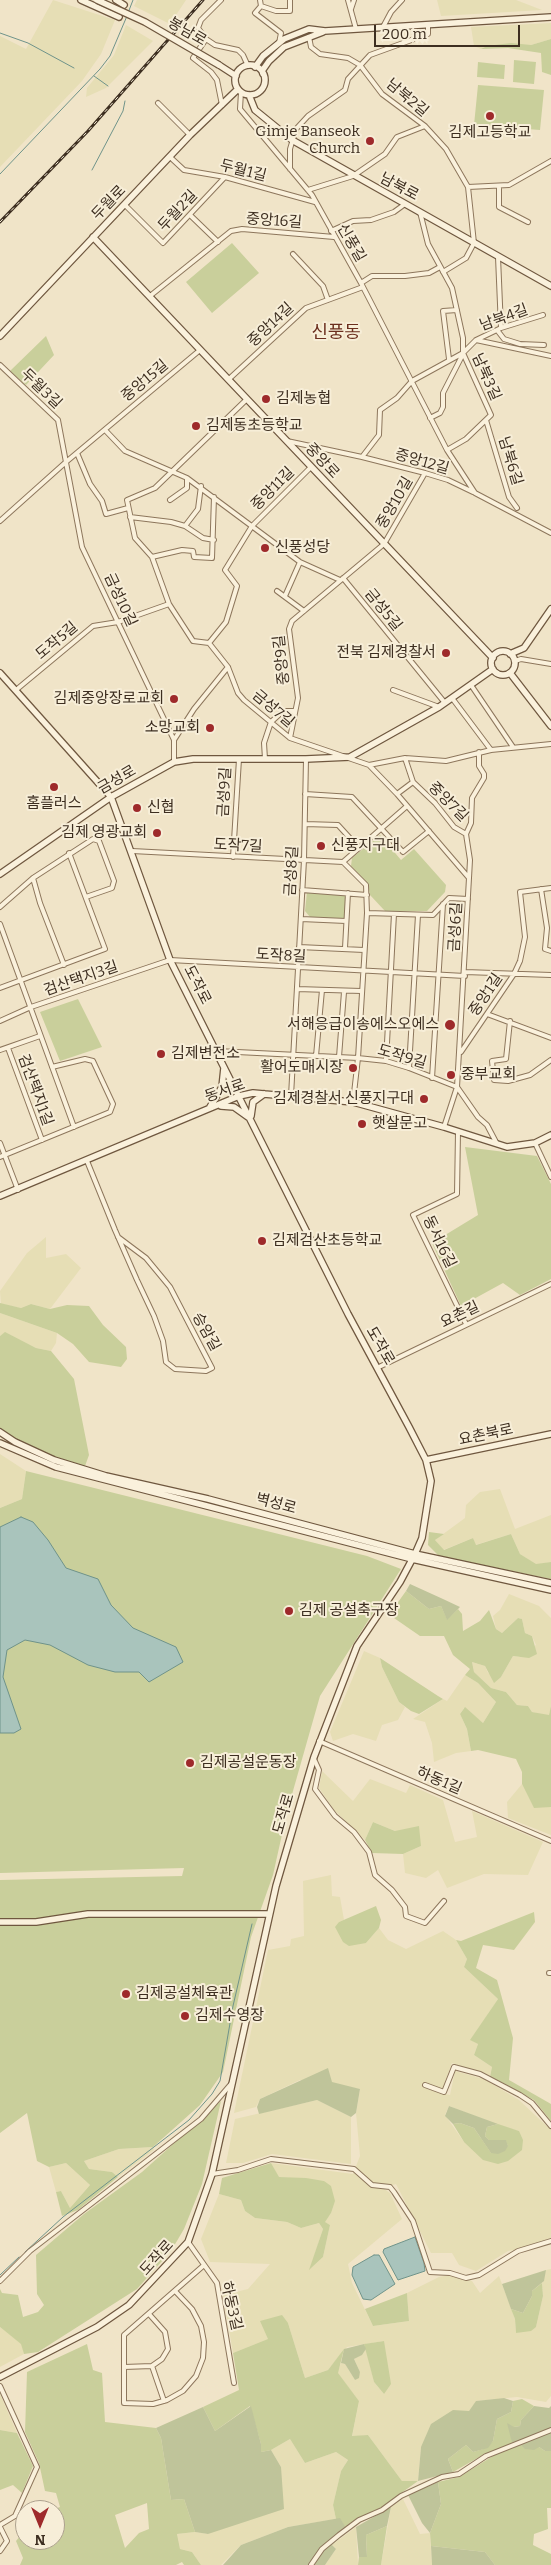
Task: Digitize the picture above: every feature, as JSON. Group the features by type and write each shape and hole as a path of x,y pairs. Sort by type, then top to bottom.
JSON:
{"street":[{"path":"81,0 119,17"},
{"name":"봉남로","path":"97,0 144,22 236,76"},
{"path":"116,0 124,5"},
{"path":"221,0 201,20 198,28 206,39 215,45 238,50 243,55 248,66"},
{"path":"260,0 261,6 256,13 281,33 279,43"},
{"path":"261,6 276,11 290,11 290,0"},
{"path":"348,0 356,29"},
{"path":"351,9 354,0"},
{"path":"383,27 391,12 402,0"},
{"path":"256,67 263,56 279,43 309,29 325,31 551,17"},
{"path":"290,169 292,140 296,129 308,116 345,90 348,79 370,55 428,34 428,25"},
{"path":"264,75 256,67 248,66 240,69 236,76 239,90 249,95 262,89 264,75 262,71 284,47 325,31"},
{"path":"309,37 311,47 320,54 348,58 360,65"},
{"path":"206,39 193,58 211,72 217,80 222,106"},
{"name":"남북2길","path":"360,65 382,94 425,126"},
{"name":"두월로","path":"0,336 190,135 239,90"},
{"name":"신풍길","path":"239,90 240,109 308,190 362,285 447,450 475,493 551,533"},
{"name":"남북로","path":"249,95 255,110 292,140 551,286"},
{"path":"158,103 190,135"},
{"path":"362,285 372,276 405,276 441,269 466,258 474,243 468,187 446,149 425,126"},
{"name":"남북2길","path":"308,190 354,176 385,154 397,137 425,126"},
{"name":"두월1길","path":"170,157 184,170 224,177 315,202"},
{"path":"468,187 499,187 519,181 551,161"},
{"name":"두월2길","path":"125,205 163,242 224,177"},
{"path":"499,187 499,207 528,222"},
{"path":"331,231 354,221 370,220 394,212 405,204"},
{"name":"남북3길","path":"420,212 428,244 452,288 463,353 491,416 486,420"},
{"path":"190,215 218,242"},
{"name":"중앙16길","path":"150,296 231,231 242,229 334,237"},
{"name":"중앙로","path":"93,237 247,398 310,468 493,658"},
{"path":"292,254 323,286 328,300"},
{"path":"498,257 499,329 504,339 520,344 544,345"},
{"name":"중앙14길","path":"230,380 306,308 362,285"},
{"path":"449,359 443,311 457,310"},
{"name":"남북4길","path":"412,381 463,353 476,340 499,329 543,316"},
{"path":"476,340 551,356"},
{"name":"중앙15길","path":"0,521 66,462 200,350"},
{"path":"430,418 440,413 443,407 444,393 463,353"},
{"name":"두월3길","path":"0,365 58,420 66,462"},
{"name":"중앙12길","path":"362,457 378,435 380,410 397,398 412,381"},
{"path":"209,643 193,641 169,604 152,557 136,538 127,500 155,488 247,398"},
{"path":"447,450 466,439 486,420"},
{"name":"남북6길","path":"486,420 509,497 516,508"},
{"name":"중앙11길","path":"105,430 125,451 187,478 200,486 300,562"},
{"name":"중앙12길","path":"287,442 362,457 425,473 448,480 475,493"},
{"path":"77,453 90,484 102,502 106,514 128,508"},
{"name":"금성10길","path":"66,462 82,547 174,740 174,762"},
{"name":"중앙11길","path":"209,643 226,622 238,586 225,570 252,526 310,468"},
{"name":"중앙10길","path":"384,544 425,473"},
{"path":"170,500 187,488 187,478"},
{"path":"185,526 198,509 200,486"},
{"path":"152,557 182,550 193,551 194,557 212,558 214,496"},
{"path":"130,517 185,526 202,538 214,540"},
{"name":"중앙9길","path":"290,738 298,698 289,629 292,621 384,544"},
{"path":"285,596 300,562 341,579"},
{"name":"금성5길","path":"341,579 445,702"},
{"path":"277,591 304,612"},
{"name":"도작5길","path":"16,690 93,626 118,622 169,604"},
{"path":"510,654 515,661 514,668 510,673 497,674 492,668 493,658 502,652 510,654 524,648 551,609"},
{"name":"금성7길","path":"209,643 228,667 238,693 290,738 350,757"},
{"path":"515,661 521,659 551,664"},
{"path":"174,740 194,709 228,667"},
{"name":"금성로","path":"0,874 111,797 174,762 194,759 350,757 439,707 471,686 492,668"},
{"name":"도작로","path":"0,673 111,797 170,960 348,1314 379,1367 426,1460 431,1481 422,1538 400,1582 357,1646 319,1741 269,1914 212,2174 188,2242 129,2305 97,2327 0,2377"},
{"path":"510,673 551,726"},
{"path":"471,686 513,747"},
{"path":"394,690 439,707"},
{"path":"452,698 491,750"},
{"path":"265,759 264,743 271,722 283,711 295,711"},
{"name":"중앙7길","path":"369,765 404,758 446,760 491,750 551,744"},
{"name":"중앙7길","path":"404,758 413,782 435,803 454,827 466,834 471,823 471,802 484,778 484,774 479,766 479,752"},
{"path":"350,757 369,765 397,794 470,878"},
{"name":"금성9길","path":"233,857 238,759"},
{"name":"금성8길","path":"293,1054 304,860 306,759"},
{"path":"397,794 413,782"},
{"path":"305,794 352,797 403,852 429,831"},
{"path":"353,1102 358,1058 367,896 366,885 343,862 407,806"},
{"path":"305,824 338,825 359,848"},
{"name":"금성6길","path":"444,1127 457,1087 460,1053 470,878 470,860 466,834"},
{"path":"0,907 33,878 93,839 99,841 114,881 112,888 86,897"},
{"name":"도작7길","path":"132,851 343,862"},
{"path":"0,988 21,982 104,949 69,853"},
{"path":"33,878 40,903 64,965"},
{"path":"514,974 520,961 525,937 520,892 551,888"},
{"path":"541,889 547,928 545,949 551,951"},
{"path":"302,890 367,896"},
{"path":"345,948 348,893"},
{"path":"367,913 432,915 449,898 468,898"},
{"path":"432,1078 443,904"},
{"path":"386,1061 394,914"},
{"path":"409,1068 418,915"},
{"name":"금성8길","path":"300,919 346,921"},
{"name":"검산택지1길","path":"0,924 74,1127"},
{"path":"299,946 364,950"},
{"name":"도작8길","path":"170,960 415,974 465,974"},
{"name":"검산택지3길","path":"0,1021 31,1007 170,960"},
{"name":"중앙1길","path":"465,974 551,975"},
{"name":"중앙1길","path":"460,1053 514,974"},
{"path":"297,988 361,992"},
{"path":"316,1056 322,990"},
{"path":"339,1057 344,992"},
{"path":"487,1014 510,1021 551,1038"},
{"path":"510,1021 506,1059 492,1061 494,1080 508,1080 530,1075 551,1060"},
{"name":"검산택지1길","path":"0,1050 40,1036"},
{"name":"검산택지1길","path":"8,1048 42,1140"},
{"name":"도작9길","path":"217,1051 386,1061 457,1087"},
{"path":"291,1096 293,1054"},
{"name":"검산택지1길","path":"2,1156 110,1112 113,1104 93,1061 86,1059 52,1067"},
{"path":"208,1109 222,1087 224,1066"},
{"path":"457,1087 478,1117 487,1125 498,1146"},
{"name":"동서로","path":"0,1196 239,1096 253,1093 353,1102 444,1127 498,1146 507,1147 535,1143 551,1135"},
{"path":"252,1120 253,1102 265,1094"},
{"path":"216,1106 234,1107 252,1120"},
{"name":"동서16길","path":"458,1132 456,1194 413,1214 466,1324"},
{"path":"0,1143 2,1156 18,1190"},
{"path":"535,1143 551,1177"},
{"name":"승암길","path":"87,1161 118,1236 163,1341 166,1362 176,1370 206,1372 212,1368 170,1287 146,1258 118,1236"},
{"name":"요촌길","path":"379,1367 551,1284"},
{"name":"벽성로","path":"0,1432 15,1442 54,1460 413,1556 551,1583"},
{"name":"요촌북로","path":"426,1460 551,1434"},
{"name":"벽성로","path":"0,1442 56,1467 551,1590"},
{"name":"하동1길","path":"319,1741 551,1841"},
{"path":"314,1757 319,1770 315,1790 335,1816 354,1832 369,1852 375,1875 392,1890 405,1907 406,1916 425,1923 444,1901"},
{"path":"0,1922 36,1922 88,1914 269,1914"},
{"path":"425,2085 444,2092 454,2067 480,2074 526,2099 551,2126"},
{"name":"도작로","path":"0,2281 30,2251 201,2119 234,2080"},
{"path":"212,2174 238,2170 271,2159 354,2169 372,2185 390,2187 394,2192 413,2221 430,2272 450,2273 466,2278 474,2276 518,2251 551,2241"},
{"name":"하동3길","path":"188,2242 203,2266 217,2283 234,2382"},
{"path":"176,2291 192,2310 201,2326 204,2342 203,2358 196,2376 183,2391 164,2400 153,2404 124,2403 124,2335 203,2266"},
{"path":"124,2366 152,2366 162,2359 168,2349 165,2332 149,2314"},
{"path":"152,2366 164,2400"},
{"path":"0,2386 37,2467 15,2516 0,2526 7,2541 0,2551"},
{"path":"311,2565 322,2549 339,2535 359,2520 382,2510 401,2496 442,2477 459,2474 486,2456 551,2430"}],"shaded area":[{"path":"53,0 115,20 101,54 82,81 0,167 0,36 26,49"},
{"path":"137,0 186,0 170,24 134,6"},
{"path":"437,0 516,0 542,10 441,16"},
{"path":"551,23 551,39 531,45 487,46 481,49 474,46 471,27"},
{"path":"126,25 153,41 106,88 86,97 87,88 114,55"},
{"path":"46,1237 46,1258 66,1254 81,1268 50,1309 31,1304 21,1308 1,1304 0,1291 27,1253"},
{"path":"0,1313 57,1333 56,1343 51,1351 36,1348 5,1333 0,1336"},
{"path":"0,1454 26,1471 22,1499 0,1508"},
{"path":"500,1489 515,1529 551,1515 551,1562 536,1565 520,1554 511,1534 475,1545 473,1538 443,1550 435,1540 465,1518 466,1505 480,1492"},
{"path":"509,1594 539,1606 551,1618 551,1706 549,1716 532,1712 528,1706 517,1705 506,1692 491,1688 474,1672 472,1662 485,1666 488,1673 501,1677 513,1656 519,1657 536,1645 532,1636 525,1633 522,1619 518,1618 502,1633 496,1629 493,1616 500,1610"},
{"path":"364,1651 380,1658 382,1667 399,1702 405,1707 398,1720 382,1725 376,1741 353,1734 333,1741 330,1732"},
{"path":"465,1675 478,1683 496,1702 483,1723 464,1708 460,1714 467,1729 471,1751 456,1753 434,1762 432,1743 425,1722 413,1719 443,1699 447,1701"},
{"path":"322,1771 353,1801 370,1779 406,1793 410,1785 443,1800 455,1842 477,1837 472,1811 543,1842 528,1875 484,1874 447,1888 438,1870 426,1878 405,1873 403,1854 421,1846 395,1831 373,1822 365,1840 334,1810 319,1788"},
{"path":"522,1784 534,1807 551,1807 551,1835 508,1818 507,1802"},
{"path":"331,1875 332,1896 340,1897 344,1920 339,1922 366,1943 379,1928 388,1940 406,1949 443,1931 456,1940 467,1959 464,1967 498,1999 471,2040 478,2044 474,2055 492,2067 490,2077 452,2063 441,2093 450,2095 455,2071 484,2079 519,2100 551,2130 551,2238 526,2248 508,2251 476,2271 459,2265 452,2253 431,2253 396,2184 383,2188 390,2193 402,2219 348,2264 352,2283 373,2326 409,2321 407,2293 439,2277 450,2275 472,2281 480,2293 499,2276 515,2319 516,2333 536,2327 543,2296 542,2283 546,2270 551,2269 551,2396 546,2402 517,2397 477,2401 469,2411 421,2447 418,2481 402,2481 368,2435 352,2437 359,2401 337,2373 341,2363 345,2364 355,2380 360,2372 354,2359 366,2349 374,2382 384,2394 384,2341 347,2347 328,2370 305,2378 288,2323 269,2339 233,2353 223,2295 248,2289 270,2264 210,2262 201,2239 219,2194 241,2200 245,2211 255,2218 287,2222 301,2228 319,2223 323,2229 310,2269 323,2257 330,2225 324,2222 331,2213 324,2181 278,2177 271,2163 353,2174 360,2156 356,2113 360,2089 300,2080 260,2099 256,2107 234,2113 268,1950 290,1946 291,1939 304,1936 303,1881","holes":["449,2106 503,2127 519,2131 464,2142 445,2115"]},
{"path":"317,2100 351,2117 351,2164 272,2154 243,2163 226,2163 235,2119"},
{"path":"153,2147 154,2150 118,2177 112,2172 89,2169 84,2161 119,2149"},
{"path":"66,2163 90,2185 70,2208 61,2191 56,2192 49,2167"},
{"path":"0,2327 22,2344 24,2354 0,2367"},
{"path":"0,2394 17,2433 0,2430"},
{"path":"290,2439 305,2463 336,2452 348,2460 341,2471 333,2505 336,2519 288,2527 241,2545 221,2565 201,2565 192,2552 180,2549 177,2534 195,2532 208,2534 281,2467 271,2450"},
{"path":"403,2499 420,2534 430,2533 432,2565 381,2565 391,2507"},
{"path":"356,2527 358,2565 325,2565 336,2549 332,2545"}],"green space":[{"path":"551,39 551,75 542,72 541,53 508,48 481,49 487,46 511,43 531,45"},
{"path":"514,60 536,62 534,84 513,82"},
{"path":"478,62 505,65 504,79 477,77"},
{"path":"478,85 544,90 540,130 474,125"},
{"path":"232,243 259,273 212,313 186,282"},
{"path":"46,336 54,355 26,385 10,371"},
{"path":"380,835 401,860 414,849 446,885 445,892 427,911 385,911 370,895 368,884 351,866 352,858"},
{"path":"307,892 346,895 344,919 310,917 305,911"},
{"path":"78,999 102,1047 60,1061 40,1012"},
{"path":"465,1147 537,1156 551,1184 551,1279 520,1295 503,1283 461,1306 432,1243 478,1215"},
{"path":"0,1303 21,1308 31,1304 50,1309 67,1305 89,1306 103,1325 126,1347 127,1359 121,1367 89,1362 73,1344 57,1333 0,1313"},
{"path":"5,1332 36,1348 51,1351 74,1379 89,1455 85,1466 56,1458 14,1438 0,1428 0,1336"},
{"path":"26,1471 367,1556 401,1569 320,1696 287,1812 273,1875 251,1937 223,2072 200,2105 153,2147 119,2149 84,2161 89,2169 112,2172 118,2177 78,2210 62,2216 56,2192 61,2191 70,2208 90,2185 66,2163 49,2167 37,2161 27,2113 0,2133 0,1880 182,1876 184,1868 0,1873 0,1508 22,1499"},
{"path":"429,1532 444,1534 435,1540 444,1550 473,1538 476,1545 511,1534 520,1554 536,1564 551,1562 551,1579 439,1556 428,1545"},
{"path":"410,1584 460,1607 447,1620 441,1606 429,1609 406,1591"},
{"path":"406,1591 429,1609 441,1606 447,1619 458,1609 462,1614 463,1631 480,1621 489,1610 496,1629 502,1633 518,1618 522,1619 525,1633 532,1636 537,1654 529,1658 513,1656 501,1677 494,1683 485,1666 472,1662 474,1672 491,1688 506,1692 517,1705 528,1706 532,1712 549,1715 551,1706 551,1807 534,1808 522,1784 522,1772 516,1759 478,1750 471,1751 467,1729 460,1714 465,1707 483,1723 496,1702 478,1683 465,1675 470,1669 453,1655 444,1636 420,1636 394,1618 396,1605"},
{"path":"380,1658 443,1699 419,1714 411,1711 399,1702 382,1667"},
{"path":"373,1822 395,1831 419,1826 421,1846 403,1854 372,1853 365,1840"},
{"path":"376,1906 381,1920 379,1928 366,1943 349,1946 343,1942 335,1927 339,1922"},
{"path":"534,1912 535,1922 514,1950 483,1945 476,1968 497,1980 513,2038 509,2080 551,2104 551,2121 534,2100 490,2077 492,2067 474,2055 478,2044 470,2040 498,1999 464,1967 467,1959 456,1940 461,1941"},
{"path":"328,2068 332,2082 360,2089 356,2113 351,2117 317,2100 259,2114 257,2107 260,2099"},
{"path":"221,2101 202,2184 184,2229 171,2251 137,2289 38,2352 24,2354 21,2344 0,2327 0,2289 2,2293 18,2295 23,2317 38,2312 44,2305 37,2294 36,2255 84,2214 142,2172"},
{"path":"449,2106 498,2124 487,2127 485,2136 489,2140 506,2140 508,2146 505,2151 498,2154 491,2153 474,2128 460,2123 453,2124 445,2116"},
{"path":"460,2123 474,2128 491,2153 508,2146 506,2141 489,2140 485,2136 487,2127 498,2124 519,2131 523,2140 522,2150 508,2161 498,2164 483,2160 464,2142 453,2124"},
{"path":"271,2163 279,2177 324,2181 331,2186 335,2201 331,2213 325,2222 330,2225 323,2257 309,2270 323,2229 319,2223 301,2228 287,2222 255,2218 245,2211 241,2200 219,2194 222,2178"},
{"path":"546,2270 544,2281 532,2291 532,2296 523,2313 511,2309 502,2284"},
{"path":"542,2283 543,2296 536,2327 531,2331 516,2333 515,2319 511,2309 523,2313 532,2296 532,2291"},
{"path":"407,2293 409,2321 373,2326 365,2309"},
{"path":"282,2315 288,2323 305,2378 328,2370 344,2349 338,2373 359,2401 352,2436 368,2435 402,2481 418,2481 379,2509 345,2527 340,2519 336,2519 333,2505 341,2471 348,2460 336,2452 305,2463 290,2439 271,2450 261,2452 261,2444 250,2406 215,2431 203,2407 239,2390 233,2353 268,2339 260,2321"},
{"path":"384,2341 391,2384 384,2394 374,2382 364,2344"},
{"path":"87,2344 93,2370 102,2373 105,2422 156,2428 161,2438 171,2500 184,2499 195,2532 177,2534 180,2549 192,2552 201,2565 184,2565 182,2562 176,2565 20,2565 23,2558 20,2550 65,2550 65,2500 58,2500 56,2493 45,2491 39,2463 25,2432 27,2372","holes":["147,2503 149,2529 139,2533 125,2548 115,2515"]},
{"path":"364,2344 366,2349 362,2355 354,2359 360,2372 359,2378 355,2380 345,2364 341,2363 344,2349"},
{"path":"504,2398 513,2401 511,2412 497,2419 493,2441 488,2448 473,2452 466,2445 448,2459 453,2472 418,2481 421,2447 431,2424 453,2410 469,2411 476,2401"},
{"path":"522,2399 534,2406 521,2420 520,2426 514,2427 521,2445 539,2447 545,2451 551,2451 551,2508 547,2508 548,2529 534,2534 533,2545 551,2554 551,2565 495,2565 485,2552 431,2546 430,2533 441,2504 438,2482 459,2477 493,2456 490,2452 453,2472 448,2459 466,2445 473,2452 483,2449 493,2441 497,2419 511,2412 513,2401"},
{"path":"251,2406 261,2444 261,2452 271,2450 281,2467 284,2509 208,2534 195,2532 184,2499 171,2500 161,2438 156,2428 203,2407 215,2431"},
{"path":"534,2406 549,2408 551,2406 551,2451 545,2451 539,2447 534,2450 525,2449 521,2445 515,2448 511,2439 507,2423 514,2427 520,2426 521,2420"},
{"path":"0,2430 17,2433 33,2466 22,2493 13,2485 0,2490"},
{"path":"438,2482 441,2504 430,2533 422,2523 408,2495"},
{"path":"391,2507 387,2526 366,2535 367,2557 359,2557 356,2527"},
{"path":"340,2518 348,2531 332,2545 336,2549 325,2565 223,2565 241,2545 288,2527"},
{"path":"387,2526 381,2565 358,2565 359,2557 367,2557 366,2535"},
{"path":"431,2546 485,2552 495,2565 432,2565"}],"water":[{"path":"21,1517 33,1522 48,1540 66,1568 98,1579 111,1605 133,1628 176,1647 183,1662 149,1682 139,1672 115,1672 88,1665 50,1645 25,1640 7,1650 3,1677 21,1729 14,1733 0,1733 0,1527"},
{"path":"415,2237 425,2271 398,2280 383,2252 384,2249"},
{"path":"374,2255 379,2255 395,2284 371,2300 363,2299 352,2275 353,2267"}],"waterway":[{"path":"128,13 133,0"},
{"path":"0,174 100,69 110,56 127,16"},
{"path":"0,33 28,43 74,68"},
{"path":"94,76 108,86"},
{"path":"92,170 123,111 125,101"},
{"path":"25,2252 63,2217 189,2120 212,2094 220,2081 233,2006 252,1924"},
{"path":"0,2275 19,2257"}],"railway":[{"path":"0,222 88,131 203,0"}],"place":[{"name":"김제고등학교","path":"490,116"},
{"name":"Gimje Banseok Church","path":"370,141"},
{"name":"김제농협","path":"266,399"},
{"name":"김제동초등학교","path":"196,426"},
{"name":"신풍성당","path":"265,548"},
{"name":"전북 김제경찰서","path":"446,653"},
{"name":"김제중앙장로교회","path":"174,699"},
{"name":"소망교회","path":"210,728"},
{"name":"홈플러스","path":"54,787"},
{"name":"신협","path":"137,808"},
{"name":"김제 영광교회","path":"157,833"},
{"name":"신풍지구대","path":"321,846"},
{"name":"서해응급이송에스오에스","path":"450,1025"},
{"name":"김제변전소","path":"161,1054"},
{"name":"활어도매시장","path":"353,1068"},
{"name":"중부교회","path":"451,1075"},
{"name":"김제경찰서 신풍지구대","path":"424,1099"},
{"name":"햇살문고","path":"362,1124"},
{"name":"김제검산초등학교","path":"262,1241"},
{"name":"김제 공설축구장","path":"289,1611"},
{"name":"김제공설운동장","path":"190,1763"},
{"name":"김제공설체육관","path":"126,1994"},
{"name":"김제수영장","path":"185,2016"}],"district":[{"name":"신풍동","path":"336,333"}]}
